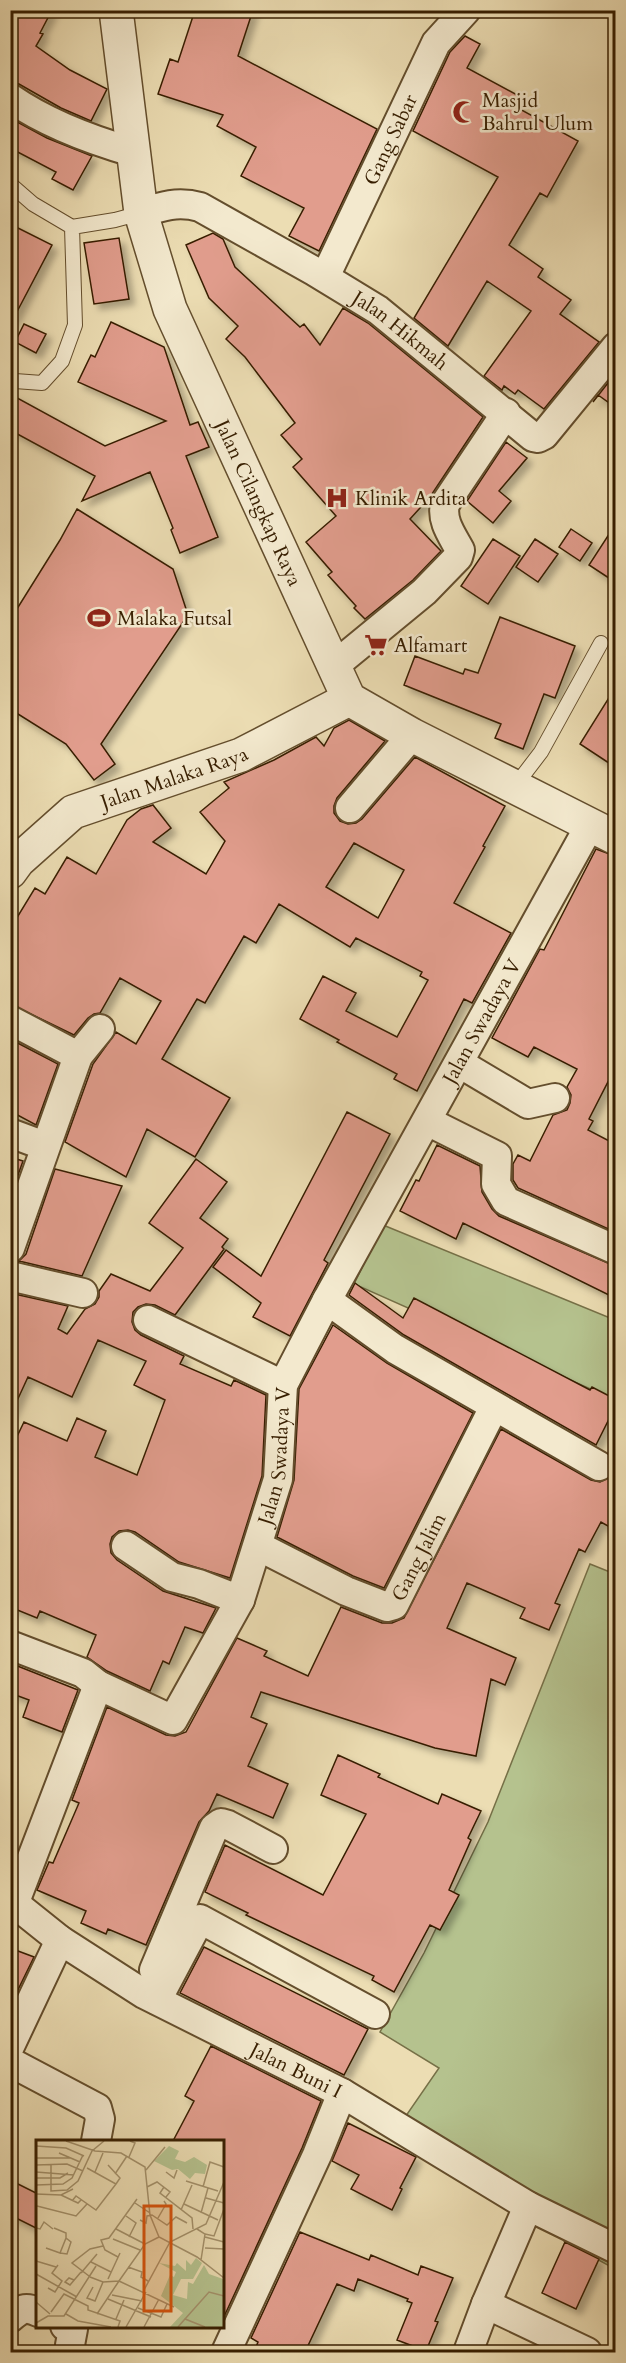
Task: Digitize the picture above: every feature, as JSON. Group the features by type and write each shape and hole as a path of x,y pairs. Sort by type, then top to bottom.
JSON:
{"street":[{"name":"Jalan Cilangkap Raya","path":"116,10 141,213 170,309 349,699"},
{"name":"Gang Sabar","path":"325,277 436,43 466,10"},
{"path":"10,98 26,109 102,143 133,152"},
{"name":"Jalan Hikmah","path":"141,213 170,204 189,204 200,207 325,277 378,310 533,437 538,438 544,435 615,347"},
{"path":"334,666 424,592 458,557 460,550 446,524 443,513 445,504 506,413"},
{"path":"349,699 412,735 515,786 607,824"},
{"name":"Jalan Malaka Raya","path":"13,863 73,812 241,755 349,699"},
{"path":"350,808 412,735"},
{"name":"Jalan Swadaya V","path":"98,1685 173,1720 240,1600 258,1546 278,1479 284,1385 327,1300 459,1063 607,824"},
{"path":"10,1020 78,1056"},
{"path":"10,1248 78,1056 100,1029"},
{"path":"459,1063 528,1104 555,1098"},
{"path":"427,1121 497,1156 496,1184 506,1202 615,1250"},
{"path":"10,1133 45,1146"},
{"path":"10,1276 83,1293"},
{"path":"327,1300 395,1349 599,1466"},
{"path":"148,1320 284,1385"},
{"name":"Gang Jalim","path":"258,1546 346,1591 387,1607 394,1605 494,1407"},
{"path":"126,1546 172,1576 240,1600"},
{"path":"10,1645 83,1673 98,1685 13,1901"},
{"path":"150,1997 214,1828 221,1823 228,1825 273,1849"},
{"name":"Jalan Buni I","path":"13,1901 60,1940 150,1997 342,2093 528,2206 615,2248"},
{"path":"150,1997 200,1919 375,2014"},
{"path":"10,2046 60,1940"},
{"path":"10,2062 97,2108 100,2119 96,2140"},
{"path":"226,2352 312,2165 342,2093"},
{"path":"468,2352 528,2206"},
{"path":"486,2304 587,2352"},
{"path":"10,2318 22,2308 36,2311"},
{"path":"68,2327 74,2332 70,2345 72,2352"}],"lane":[{"path":"10,184 33,204 72,227 141,213"},
{"path":"10,378 15,381 42,382 62,361 75,325 72,227"},
{"path":"515,786 541,752 601,643"}],"green space":[{"path":"383,1225 615,1320 615,1400 354,1284"},
{"path":"590,1564 615,1574 615,2269 564,2241 568,2219 401,2123 439,2068 380,2032 424,1953 488,1822"}],"building":[{"path":"20,10 52,10 36,46 70,70 107,89 91,121 61,108 19,84 10,82 10,28"},
{"path":"195,10 253,10 238,56 377,129 319,251 289,236 304,208 241,176 256,147 217,126 223,115 158,94 170,59 178,62"},
{"path":"465,36 480,44 467,68 521,97 516,107 578,141 547,197 540,193 509,245 543,269 538,277 571,300 560,314 599,342 544,409 518,390 515,394 504,386 502,390 484,376 531,311 487,281 448,346 414,318 498,177 413,131 450,52"},
{"path":"10,118 47,138 92,156 73,190 52,179 56,172 10,148"},
{"path":"10,224 52,245 10,325"},
{"path":"213,233 223,239 235,267 300,327 304,324 320,345 343,308 368,323 483,417 430,497 410,519 441,551 413,580 365,619 328,575 332,572 306,542 336,516 293,467 302,459 281,435 295,423 245,357 226,339 238,326 209,298 186,245"},
{"path":"119,238 129,299 94,304 84,243"},
{"path":"111,322 164,347 190,425 198,422 209,447 186,456 218,537 180,553 171,530 173,528 150,472 82,501 95,476 10,430 10,394 105,446 166,421 78,382 91,355 95,357"},
{"path":"24,324 46,334 36,353 15,342"},
{"path":"615,374 615,407 598,395"},
{"path":"506,442 527,458 499,491 511,501 493,523 467,501"},
{"name":"Malaka Futsal","path":"77,509 173,569 188,615 101,744 115,764 94,780 66,744 10,709 10,620"},
{"path":"615,525 615,582 589,565"},
{"path":"571,529 592,543 580,561 559,547"},
{"path":"493,539 520,556 488,604 461,586"},
{"path":"535,539 558,554 538,582 516,567"},
{"path":"500,617 575,646 555,698 544,694 523,749 495,738 501,724 404,685 415,656 463,674 465,669 478,673"},
{"path":"615,688 615,767 580,744"},
{"path":"349,720 385,741 337,798 334,813 340,821 348,824 362,819 415,757 505,806 454,903 511,933 472,1003 464,999 417,1091 394,1079 397,1074 300,1019 323,976 356,993 346,1011 397,1037 428,980 420,976 422,972 356,938 350,947 279,904 256,943 244,936 205,1003 197,999 162,1059 230,1098 195,1157 147,1129 126,1177 65,1142 93,1064 116,1032 136,1044 161,1001 120,978 100,1013 88,1018 74,1035 10,1004 10,929 35,888 45,894 67,857 96,874 127,820 141,809 153,805 171,828 153,842 206,874 225,841 200,812 229,788 224,782 274,760 316,737 324,746 334,728","holes":["354,843 404,870 378,918 326,887"]},
{"path":"596,849 615,856 615,1068 589,1119 593,1121 588,1130 615,1144 615,1232 518,1188 513,1180 513,1164 518,1155 530,1161 553,1115 567,1110 571,1095 567,1087 577,1069 534,1047 528,1057 492,1038 540,949 544,950"},
{"path":"10,1039 58,1064 36,1125 10,1111"},
{"path":"347,1112 390,1134 324,1260 328,1263 290,1336 253,1317 261,1303 213,1267 226,1250 261,1276"},
{"path":"437,1145 480,1166 482,1192 499,1216 615,1266 615,1298 463,1223 456,1239 400,1211 416,1180 419,1181"},
{"path":"10,1157 23,1161 10,1197"},
{"path":"196,1159 227,1182 200,1218 228,1239 222,1247 224,1249 175,1315 155,1305 146,1304 133,1312 132,1322 135,1330 141,1335 184,1356 180,1364 231,1386 234,1380 266,1395 262,1476 230,1578 179,1562 135,1532 119,1531 112,1537 111,1553 117,1560 163,1591 216,1608 203,1633 185,1627 169,1664 163,1661 150,1691 107,1671 87,1657 96,1635 40,1611 37,1618 10,1607 10,1451 24,1422 67,1441 77,1418 106,1431 95,1457 137,1475 165,1400 134,1385 146,1361 98,1340 72,1397 28,1377 10,1416 10,1293 68,1306 58,1329 67,1334 85,1309 95,1304 99,1291 111,1274 150,1291 183,1248 149,1223"},
{"path":"55,1169 122,1186 82,1276 19,1261 26,1254"},
{"path":"355,1283 403,1318 414,1298 590,1390 592,1387 615,1399 615,1407 596,1445 404,1335 349,1295"},
{"path":"333,1325 387,1363 473,1413 384,1588 353,1576 277,1537 294,1480 299,1389"},
{"path":"501,1429 591,1480 600,1482 610,1477 615,1480 615,1530 601,1522 585,1552 579,1549 555,1603 560,1605 549,1630 520,1618 525,1608 467,1583 447,1628 516,1658 505,1685 491,1679 476,1756 435,1748 261,1692 251,1717 267,1724 248,1766 288,1784 273,1818 217,1794 209,1811 199,1822 146,1945 108,1929 106,1934 81,1923 86,1911 37,1890 49,1862 53,1863 79,1803 72,1800 107,1707 166,1735 175,1736 186,1732 237,1638 267,1651 264,1656 308,1676 341,1607 382,1623 392,1623 404,1618"},
{"path":"10,1663 78,1690 62,1732 23,1717 29,1700 10,1693"},
{"path":"338,1755 380,1774 378,1777 438,1804 442,1794 481,1811 468,1838 471,1840 449,1890 459,1895 440,1930 430,1925 394,1992 372,1980 374,1976 246,1915 248,1913 205,1892 225,1845 323,1895 366,1814 321,1795"},
{"path":"204,1947 368,2029 344,2075 180,1993"},
{"path":"10,1948 34,1957 10,2006"},
{"path":"211,2046 321,2101 302,2148 224,2317 224,2140 174,2140 194,2101 185,2096"},
{"path":"348,2123 416,2157 392,2210 351,2189 359,2175 332,2161"},
{"path":"10,2180 36,2193 36,2228 10,2215"},
{"path":"300,2232 369,2260 371,2255 418,2275 421,2266 453,2278 435,2321 438,2322 426,2351 397,2340 412,2303 407,2301 408,2299 358,2279 354,2291 337,2284 305,2352 269,2352 256,2347 258,2342 251,2338"},
{"path":"565,2242 599,2259 576,2309 542,2293"}],"place":[{"name":"Masjid Bahrul Ulum","path":"464,112"},
{"name":"Klinik Ardita","path":"337,498"},
{"name":"Malaka Futsal","path":"99,618"},
{"name":"Alfamart","path":"376,645"}]}
